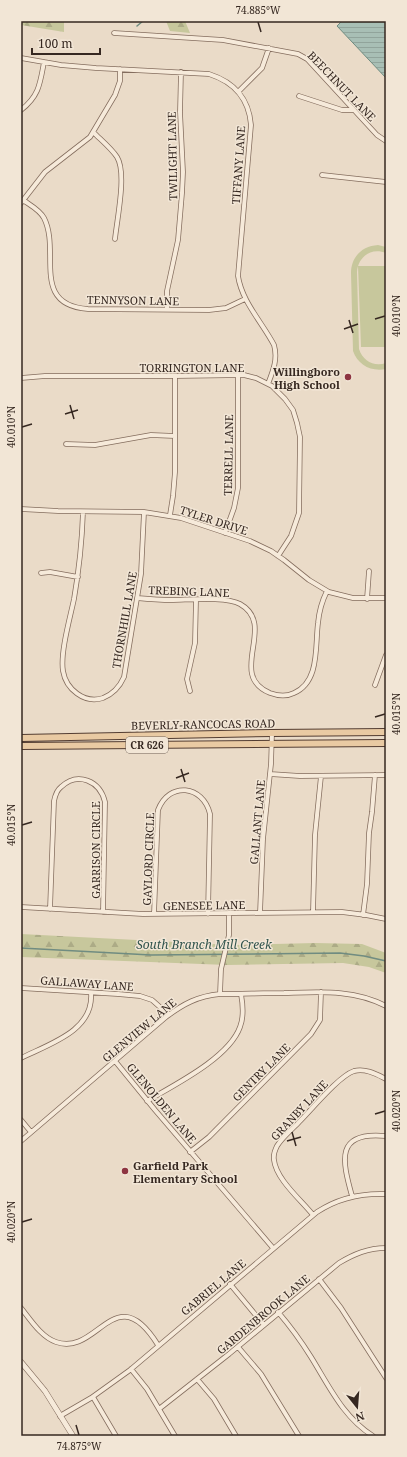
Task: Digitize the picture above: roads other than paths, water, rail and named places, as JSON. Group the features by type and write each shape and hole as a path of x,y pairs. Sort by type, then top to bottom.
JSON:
{"main road":[{"name":"BEVERLY-RANCOCAS ROAD","path":"21,738 386,732"},
{"name":"BEVERLY-RANCOCAS ROAD","path":"21,746 386,743"}],"street":[{"name":"BEECHNUT LANE","path":"114,33 223,40 294,53 304,58 377,135 386,141"},
{"path":"238,92 254,78 262,68 269,48"},
{"name":"TIFFANY LANE","path":"21,58 96,68 209,74 231,85 238,92 249,110 251,125 238,276 245,299 274,345 276,352 276,359 268,384"},
{"path":"21,110 30,103 37,93 44,62"},
{"path":"22,202 45,172 86,140 93,132 110,105 117,90 120,81 120,69"},
{"name":"TWILIGHT LANE","path":"167,309 167,291 178,240 182,193 183,172 180,106 181,72"},
{"path":"299,96 342,110 354,110"},
{"path":"93,132 116,157 121,167 121,189 115,239"},
{"path":"322,175 386,182"},
{"name":"TENNYSON LANE","path":"22,202 38,211 44,219 48,231 52,283 56,294 64,303 75,307 88,309 209,310 222,309 245,299"},
{"name":"TORRINGTON LANE","path":"21,378 45,376 238,375 256,378 277,390 289,404 295,416 300,437 299,514 291,536 278,556"},
{"name":"TERRELL LANE","path":"225,533 234,508 238,488 238,375"},
{"path":"170,515 174,490 175,376"},
{"path":"66,444 101,444 151,436 174,436"},
{"name":"TYLER DRIVE","path":"21,509 83,512 144,512 170,515 196,522 257,544 278,556 309,580 327,591 345,597 367,599 386,598"},
{"name":"THORNHILL LANE","path":"83,512 78,577 66,637 62,669 68,685 76,693 81,696 92,698 104,698 114,692 121,682 126,664 142,568 144,512"},
{"path":"367,599 369,571"},
{"path":"41,573 50,572 78,577"},
{"name":"TREBING LANE","path":"137,598 165,600 225,600 235,602 246,608 255,625 255,637 250,662 252,674 262,689 273,694 285,696 302,689 312,673 319,612 327,591"},
{"path":"190,691 187,679 194,643 196,600"},
{"path":"375,685 386,655"},
{"name":"GALLANT LANE","path":"260,913 264,831 270,774 272,733"},
{"path":"270,774 294,776 386,775"},
{"path":"364,914 369,833 375,775"},
{"path":"313,912 315,835 321,776"},
{"name":"GARRISON CIRCLE","path":"50,909 54,801 61,786 72,780 81,779 95,784 102,792 105,802 103,912"},
{"name":"GAYLORD CIRCLE","path":"154,914 158,810 167,796 177,790 183,790 194,792 199,795 206,804 210,814 208,914"},
{"name":"GENESEE LANE","path":"21,907 154,914 342,912 364,914 386,919"},
{"path":"220,994 221,969 229,935 229,913"},
{"name":"GALLAWAY LANE","path":"21,988 126,994 147,998 157,1003 169,1015"},
{"name":"GLENVIEW LANE","path":"21,1140 169,1015 193,1000 220,994 321,992 352,994 367,998 386,1006"},
{"name":"GENTRY LANE","path":"190,1152 213,1133 311,1034 320,1020 321,992"},
{"path":"21,1058 66,1036 77,1027 90,1009 92,1003 91,993"},
{"path":"148,1101 195,1073 212,1060 231,1041 238,1032 242,1021 242,994"},
{"name":"GLENOLDEN LANE","path":"115,1061 190,1152 273,1248"},
{"name":"GRANBY LANE","path":"313,1215 278,1172 274,1161 275,1150 282,1140 343,1077 359,1070 372,1072 386,1079"},
{"path":"21,1120 31,1132"},
{"path":"352,1196 344,1162 348,1146 352,1141 362,1136 386,1136"},
{"name":"GABRIEL LANE","path":"60,1416 93,1397 131,1369 313,1215 332,1203 352,1196 386,1194"},
{"name":"GARDENBROOK LANE","path":"159,1409 198,1379 339,1263 351,1256 370,1249 386,1248"},
{"path":"319,1279 341,1308 386,1378"},
{"path":"230,1284 264,1325"},
{"path":"21,1308 41,1331 56,1342 67,1343 80,1341 110,1320 127,1317 132,1318 146,1326 158,1345"},
{"path":"278,1312 302,1343 346,1413 356,1424 373,1436"},
{"path":"238,1346 261,1374 299,1436"},
{"path":"21,1362 45,1391 72,1436"},
{"path":"131,1369 147,1389 175,1436"},
{"path":"198,1379 214,1399 236,1436"},
{"path":"93,1397 116,1436"}],"waterway":[{"path":"137,26 143,21"},
{"name":"South Branch Mill Creek","path":"21,948 151,955 340,953 386,961"}],"place":[{"name":"Willingboro High School","path":"348,377"},
{"name":"Garfield Park Elementary School","path":"125,1171"}]}
